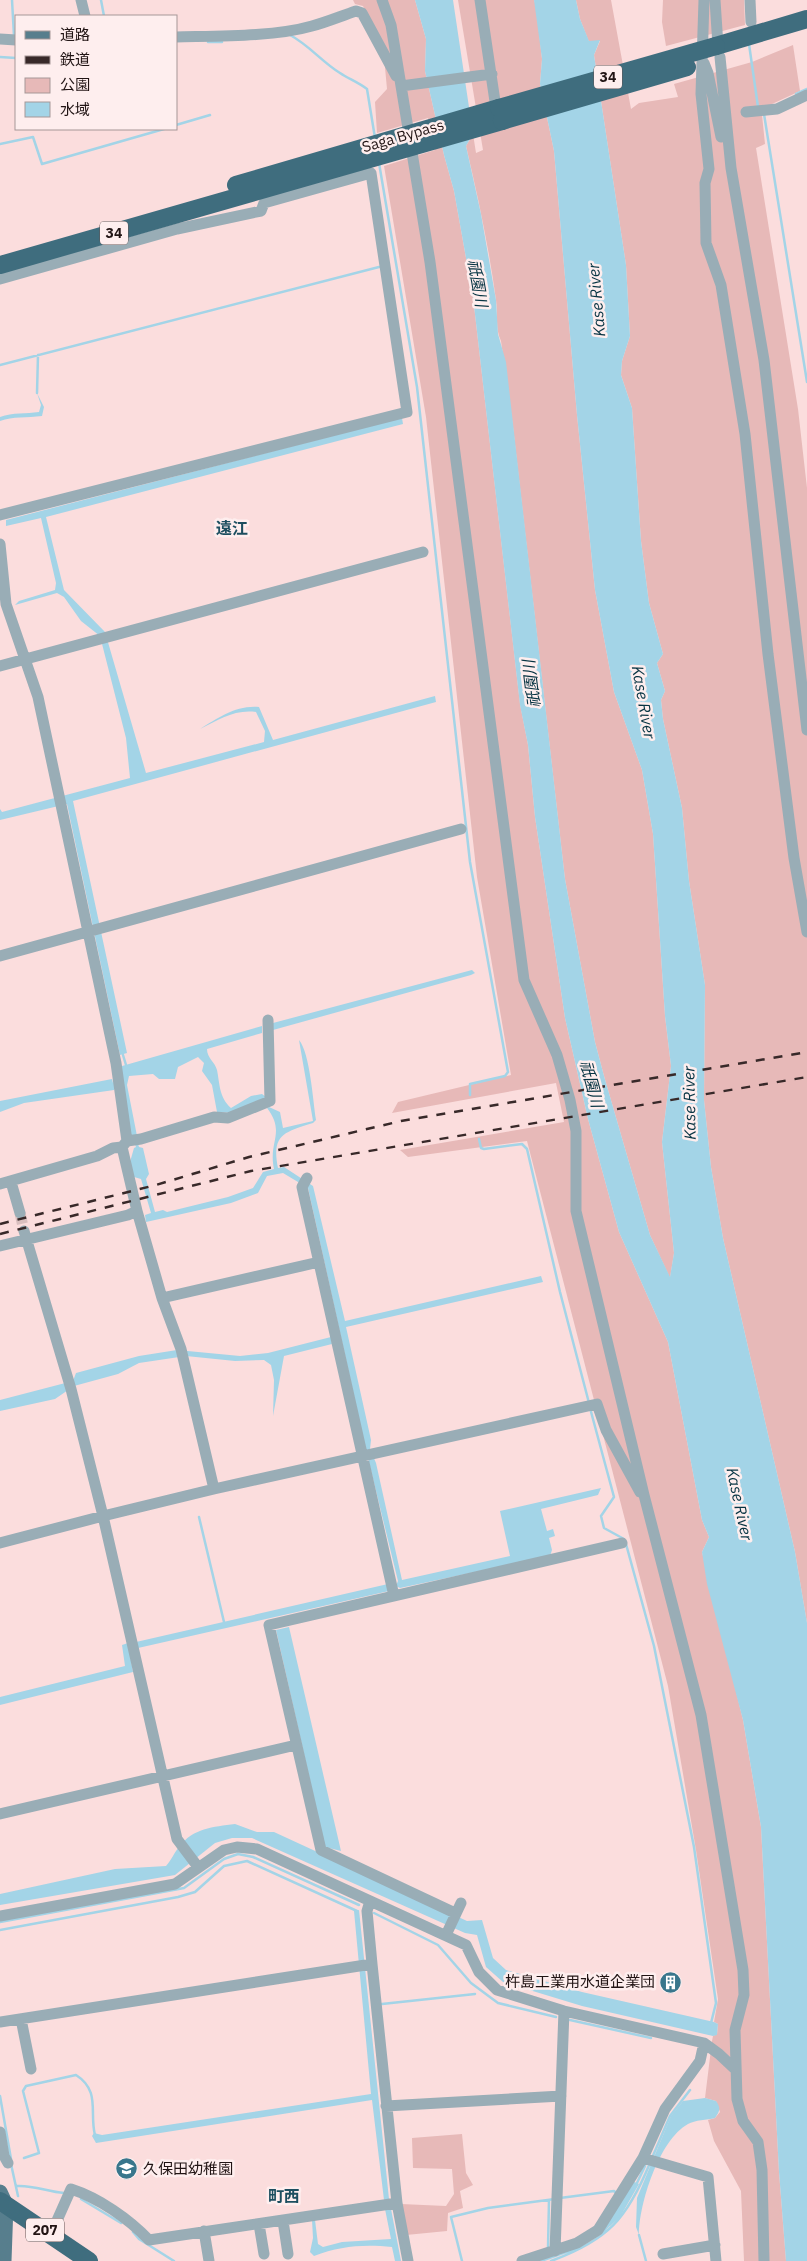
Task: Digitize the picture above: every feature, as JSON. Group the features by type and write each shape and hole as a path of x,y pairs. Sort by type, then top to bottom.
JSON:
{"highway":[{"name":"Saga Bypass","path":"717,52 807,20"},
{"name":"Saga Bypass","path":"0,254 226,194 717,52 807,32"},
{"name":"Saga Bypass","path":"0,265 226,194"},
{"name":"207","path":"2,2200 88,2261"}],"main road":[{"path":"2,2200 4,2261"}],"street":[{"path":"81,0 85,15"},
{"path":"382,0 391,26 430,262 524,980 557,1055 570,1100 576,1131 576,1211 644,1495 701,1715 743,1970 744,1995 735,2030 738,2106 742,2121 758,2142 761,2160 764,2261"},
{"path":"480,0 497,115"},
{"path":"704,0 717,52 701,94 709,169 705,183 706,244 721,285 745,434 781,760 794,858 807,932"},
{"path":"715,0 717,52 730,168 764,360 807,730"},
{"path":"750,0 751,22"},
{"path":"178,37 219,36 288,30 310,26 356,11 362,13 401,86"},
{"path":"717,52 708,73 725,155 730,168"},
{"path":"401,86 492,74"},
{"path":"746,112 763,111 807,95"},
{"path":"0,278 176,229 260,211 264,204 371,173 407,412 0,516"},
{"path":"0,544 6,604 38,697 61,807 94,929 130,1142 137,1211 162,1298 182,1353 214,1489"},
{"path":"0,666 423,552"},
{"path":"0,956 461,829"},
{"path":"20,1213 6,1183 97,1156 130,1142 214,1117 228,1118 270,1101 268,1025"},
{"path":"304,1183 319,1262 337,1340 367,1455 394,1596"},
{"path":"0,1246 25,1236 137,1211"},
{"path":"25,1236 70,1384 103,1516 177,1839 198,1866"},
{"path":"162,1298 319,1262"},
{"path":"0,1542 214,1489 597,1404 606,1430 637,1489 644,1495"},
{"path":"447,1933 457,1910 320,1850 269,1624 622,1543"},
{"path":"0,1814 296,1745"},
{"path":"0,1916 175,1884 198,1866 224,1850 237,1847 258,1849 370,1901 447,1933 466,1946 478,1972 497,1990 564,2011 704,2044 720,2054 736,2070"},
{"path":"370,1901 367,1911 366,1965 386,2106 390,2204 408,2261"},
{"path":"0,2022 366,1965"},
{"path":"550,2253 557,2198 564,2011"},
{"path":"21,2018 30,2069"},
{"path":"522,2261 577,2243 598,2230 620,2195 651,2160 665,2109 700,2061 704,2044"},
{"path":"386,2106 561,2096"},
{"path":"0,2132 4,2156 8,2163"},
{"path":"651,2160 708,2177 716,2261"},
{"path":"51,2234 71,2189 82,2193 135,2226 149,2240 390,2204"},
{"path":"282,2220 288,2254"},
{"path":"259,2224 264,2254"},
{"path":"204,2231 209,2261"},
{"path":"663,2254 715,2245"}],"green space":[{"path":"353,0 415,0 426,39 425,71 454,191 473,297 520,704 528,745 535,817 565,1018 588,1119 619,1232 668,1342 702,1520 709,1537 702,1552 743,1720 761,1827 779,2172 786,2261 744,2261 741,2191 714,2141 708,2120 715,2118 720,2112 716,2101 705,2098 712,2041 713,2036 717,2034 718,2024 714,2022 718,1999 696,1850 668,1686 527,1141 408,1157 400,1150 564,1122 556,1083 392,1113 398,1102 511,1075 477,877 426,417 384,166 435,150 428,118 377,133 375,102 387,89 383,46 363,6 355,4"},
{"path":"458,0 534,0 536,6 542,59 540,84 554,151 577,415 595,590 614,692 642,770 653,834 665,1016 671,1066 662,1142 674,1253 670,1278 650,1235 595,1042 565,879 513,427 498,331 496,300 483,223 466,146 473,134 476,153 483,150"},
{"path":"576,0 611,0 631,109 639,103 678,97 674,84 752,62 793,45 800,91 772,104 762,115 765,144 756,148 798,409 807,488 807,1623 795,1552 723,1238 711,1167 704,1100 705,985 689,881 682,808 663,719 661,700 665,691 657,663 663,654 649,603 641,541 632,408 621,375 622,361 630,336 626,265 594,55 600,41 589,42 580,19"},
{"path":"663,0 744,0 745,25 666,46 662,22"},
{"path":"462,2134 466,2173 473,2185 460,2191 463,2208 448,2213 447,2231 406,2235 401,2204 446,2206 454,2194 452,2169 413,2168 412,2138"}],"water":[{"path":"415,0 453,0 473,134 466,146 481,214 496,300 498,334 506,362 565,879 595,1042 650,1235 670,1277 674,1253 662,1142 671,1066 665,1016 653,834 642,770 614,692 595,590 577,415 554,151 540,84 542,59 534,0 576,0 580,19 589,41 600,40 594,55 626,265 630,336 622,361 621,375 632,408 641,541 649,603 663,654 657,663 665,691 661,700 663,719 682,808 689,881 705,985 704,1100 711,1167 723,1238 795,1552 807,1623 807,2261 786,2261 779,2172 761,1827 743,1720 707,1584 702,1552 709,1537 702,1520 668,1342 619,1232 588,1119 565,1018 535,817 528,745 520,705 473,297 454,191 425,71 426,39"},
{"path":"37,393 44,407 42,416 0,421 0,417 5,415 39,412 41,405"},
{"path":"402,418 403,424 46,517 64,590 105,632 146,773 264,742 265,731 256,712 234,714 200,729 228,713 243,708 259,707 273,740 435,696 436,702 73,801 127,1053 120,1055 67,804 0,820 0,809 2,812 130,778 126,738 100,636 81,621 64,597 57,593 15,605 19,601 55,590 56,583 41,518 6,526 6,520"},
{"path":"472,970 475,973 471,975 273,1030 273,1023"},
{"path":"262,1026 262,1033 207,1049 208,1055 217,1070 224,1100 231,1108 251,1096 262,1094 266,1097 234,1113 217,1112 212,1085 202,1071 204,1063 198,1057 178,1067 175,1079 159,1079 153,1074 129,1076 127,1085 136,1137 139,1147 143,1148 149,1174 146,1179 155,1212 163,1210 167,1212 228,1197 253,1188 263,1172 274,1169 273,1151 276,1131 273,1117 267,1108 269,1107 280,1112 283,1128 313,1121 299,1040 306,1055 316,1120 282,1136 277,1148 276,1157 278,1168 284,1167 313,1186 345,1321 541,1276 543,1282 346,1327 371,1440 370,1449 376,1463 402,1580 510,1556 500,1511 601,1488 598,1495 541,1509 547,1531 553,1529 555,1536 549,1538 552,1550 550,1556 400,1588 396,1586 398,1581 366,1450 308,1188 283,1173 267,1176 258,1193 231,1203 146,1222 145,1215 151,1213 141,1179 134,1177 130,1162 136,1147 114,1087 114,1090 24,1103 0,1112 0,1101 112,1079 113,1083 122,1066"},
{"path":"331,1337 332,1344 284,1356 273,1416 274,1380 271,1365 264,1360 235,1361 186,1356 139,1363 118,1374 74,1386 55,1399 0,1411 0,1400 73,1381 76,1373 139,1356 177,1350 240,1356 268,1353"},
{"path":"388,1584 389,1591 138,1648 136,1642"},
{"path":"289,1627 341,1851 325,1847 276,1630"},
{"path":"128,1643 133,1672 0,1705 0,1697 125,1666 122,1645"},
{"path":"235,1824 257,1832 274,1832 467,1921 482,1920 493,1958 506,1970 582,1992 714,2022 718,2024 717,2035 713,2036 582,2006 503,1982 486,1967 477,1935 465,1933 252,1838 232,1838 215,1843 175,1875 0,1905 0,1894 115,1869 166,1866 179,1847 197,1832"},
{"path":"359,1910 389,2199 384,2200 372,2100 96,2143 92,2136 94,2133 102,2135 371,2094 354,1911"},
{"path":"705,2098 716,2101 719,2106 718,2113 715,2118 688,2124 668,2144 647,2190 639,2235 636,2227 637,2198 671,2116 683,2101"},
{"path":"632,2181 639,2184 620,2217 610,2226 606,2222"},
{"path":"385,2209 391,2209 401,2261 395,2261 392,2247 352,2247 314,2256 310,2252 313,2238 312,2220 315,2220 318,2244 323,2247 342,2242 391,2239"}],"waterway":[{"path":"12,0 14,36"},
{"path":"101,0 104,15"},
{"path":"290,35 333,69 367,89 375,138"},
{"path":"208,42 222,42"},
{"path":"749,44 758,107"},
{"path":"0,57 15,58"},
{"path":"796,94 807,89"},
{"path":"764,114 807,382"},
{"path":"178,124 210,115"},
{"path":"0,144 33,137 42,164 161,130"},
{"path":"379,163 417,387 470,862 508,1072 505,1076 470,1084 470,1095"},
{"path":"0,365 379,267"},
{"path":"37,393 38,355"},
{"path":"123,1055 126,1065"},
{"path":"479,1139 481,1148 484,1149 522,1144 527,1149 560,1292 589,1403"},
{"path":"590,1408 614,1497 601,1516 604,1528 624,1539"},
{"path":"199,1517 224,1622"},
{"path":"626,1544 654,1646 694,1847 716,2003 711,2023"},
{"path":"0,1922 184,1888 224,1859 238,1854 253,1857 359,1905"},
{"path":"0,1930 178,1897 195,1892 224,1866 247,1861 357,1911"},
{"path":"374,1913 438,1945 471,1983 498,2003 556,2017"},
{"path":"382,2004 475,1994"},
{"path":"570,2020 651,2038"},
{"path":"24,2158 39,2153 23,2091 26,2086 76,2075 89,2088 93,2103 95,2135"},
{"path":"652,2158 670,2116 690,2090"},
{"path":"0,2096 11,2159"},
{"path":"551,2261 587,2245 613,2225 633,2199 650,2163"},
{"path":"11,2164 18,2196"},
{"path":"636,2185 645,2166"},
{"path":"17,2186 64,2193"},
{"path":"560,2198 614,2191 616,2193"},
{"path":"81,2199 121,2223"},
{"path":"462,2261 451,2217 488,2208 555,2199"},
{"path":"548,2248 549,2200"},
{"path":"601,2233 611,2223"},
{"path":"133,2232 139,2239 174,2261"},
{"path":"639,2235 646,2261"},
{"path":"541,2261 580,2247"}],"tunnel":[{"path":"20,1213 24,1231"}],"railway":[{"path":"0,1224 156,1185 249,1157 401,1121 807,1052"},
{"path":"0,1234 251,1171 807,1077"}],"place":[{"name":"杵島工業用水道企業団","path":"671,1982"},
{"name":"久保田幼稚園","path":"127,2169"}],"district":[{"name":"遠江","path":"232,528"},
{"name":"町西","path":"284,2196"}],"water label":[{"name":"祇園川","path":"478,283"},
{"name":"Kase River","path":"596,300"},
{"name":"祇園川","path":"531,684"},
{"name":"Kase River","path":"644,702"},
{"name":"祇園川","path":"592,1084"},
{"name":"Kase River","path":"689,1103"},
{"name":"Kase River","path":"740,1504"}]}
